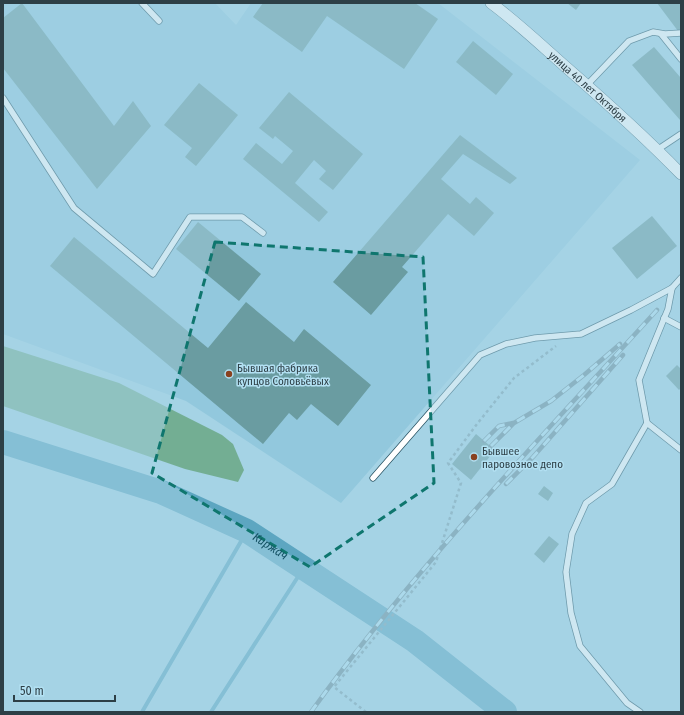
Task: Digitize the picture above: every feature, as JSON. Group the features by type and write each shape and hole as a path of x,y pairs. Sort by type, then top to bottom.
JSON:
{"street":[{"name":"улица 40 лет Октября","path":"491,3 512,19 587,85 681,174"}],"lane":[{"path":"142,3 159,21"},
{"path":"587,85 629,41 653,32 661,34 681,33"},
{"path":"661,34 681,59"},
{"path":"3,98 74,208 153,274 190,217 242,218 262,232"},
{"path":"657,150 681,134"},
{"path":"373,478 480,355 506,344 535,338 581,334 632,310 672,288 681,278"},
{"path":"640,712 627,703 580,646 571,613 566,572 572,534 586,503 612,484 647,423 639,380 668,309 672,288"},
{"path":"664,318 681,327"},
{"path":"647,423 681,450"}],"path":[{"path":"366,712 334,687 436,562 461,484 448,463 514,378 570,335"}],"highlighted area":[{"path":"215,242 423,257 434,483 310,567 152,473"}],"shaded area":[{"path":"3,3 215,3 236,25 251,3 438,3 640,160 341,503 186,401 3,334"}],"green space":[{"path":"3,346 119,383 222,435 233,444 244,470 238,482 185,469 3,406"}],"building":[{"path":"22,3 114,126 133,101 151,126 97,189 3,68 3,18"},
{"path":"263,3 415,3 438,19 404,69 327,16 302,52 253,17"},
{"path":"567,3 581,3 576,10"},
{"path":"657,3 681,3 681,29 678,31"},
{"path":"473,41 513,74 496,95 456,62"},
{"path":"654,47 681,78 680,120 632,65"},
{"path":"199,83 238,115 196,166 185,157 192,148 164,125"},
{"path":"289,92 363,154 333,190 319,179 326,171 314,160 295,183 328,212 319,222 243,159 256,143 282,164 293,151 275,136 273,139 259,128"},
{"path":"460,135 517,178 510,184 463,154 441,179 470,204 476,197 494,213 474,236 448,214 402,267 408,272 371,315 333,282"},
{"path":"652,216 677,246 637,279 612,248"},
{"path":"198,222 261,274 239,301 176,249"},
{"path":"74,237 208,348 246,302 294,342 304,329 371,385 338,426 311,404 297,420 289,413 263,444 50,266"},
{"path":"677,365 681,369 681,388 679,390 666,376"},
{"name":"Бывшее паровозное депо","path":"476,434 495,450 471,480 452,464"},
{"path":"544,486 553,493 548,501 538,494"},
{"path":"549,536 559,544 544,563 534,554"}],"waterway":[{"name":"Киржач","path":"3,442 161,492 247,531 415,641 505,712"},
{"path":"142,712 247,531"},
{"path":"211,712 303,569"}],"railway":[{"path":"311,712 350,659 434,557 478,506 657,310"},
{"path":"491,446 514,423 551,401 620,344"},
{"path":"506,484 533,457 623,355"},
{"path":"484,441 499,426 513,423"}],"place":[{"name":"Бывшая фабрика купцов Соловьёвых","path":"229,374"},
{"name":"Бывшее паровозное депо","path":"474,457"}]}
